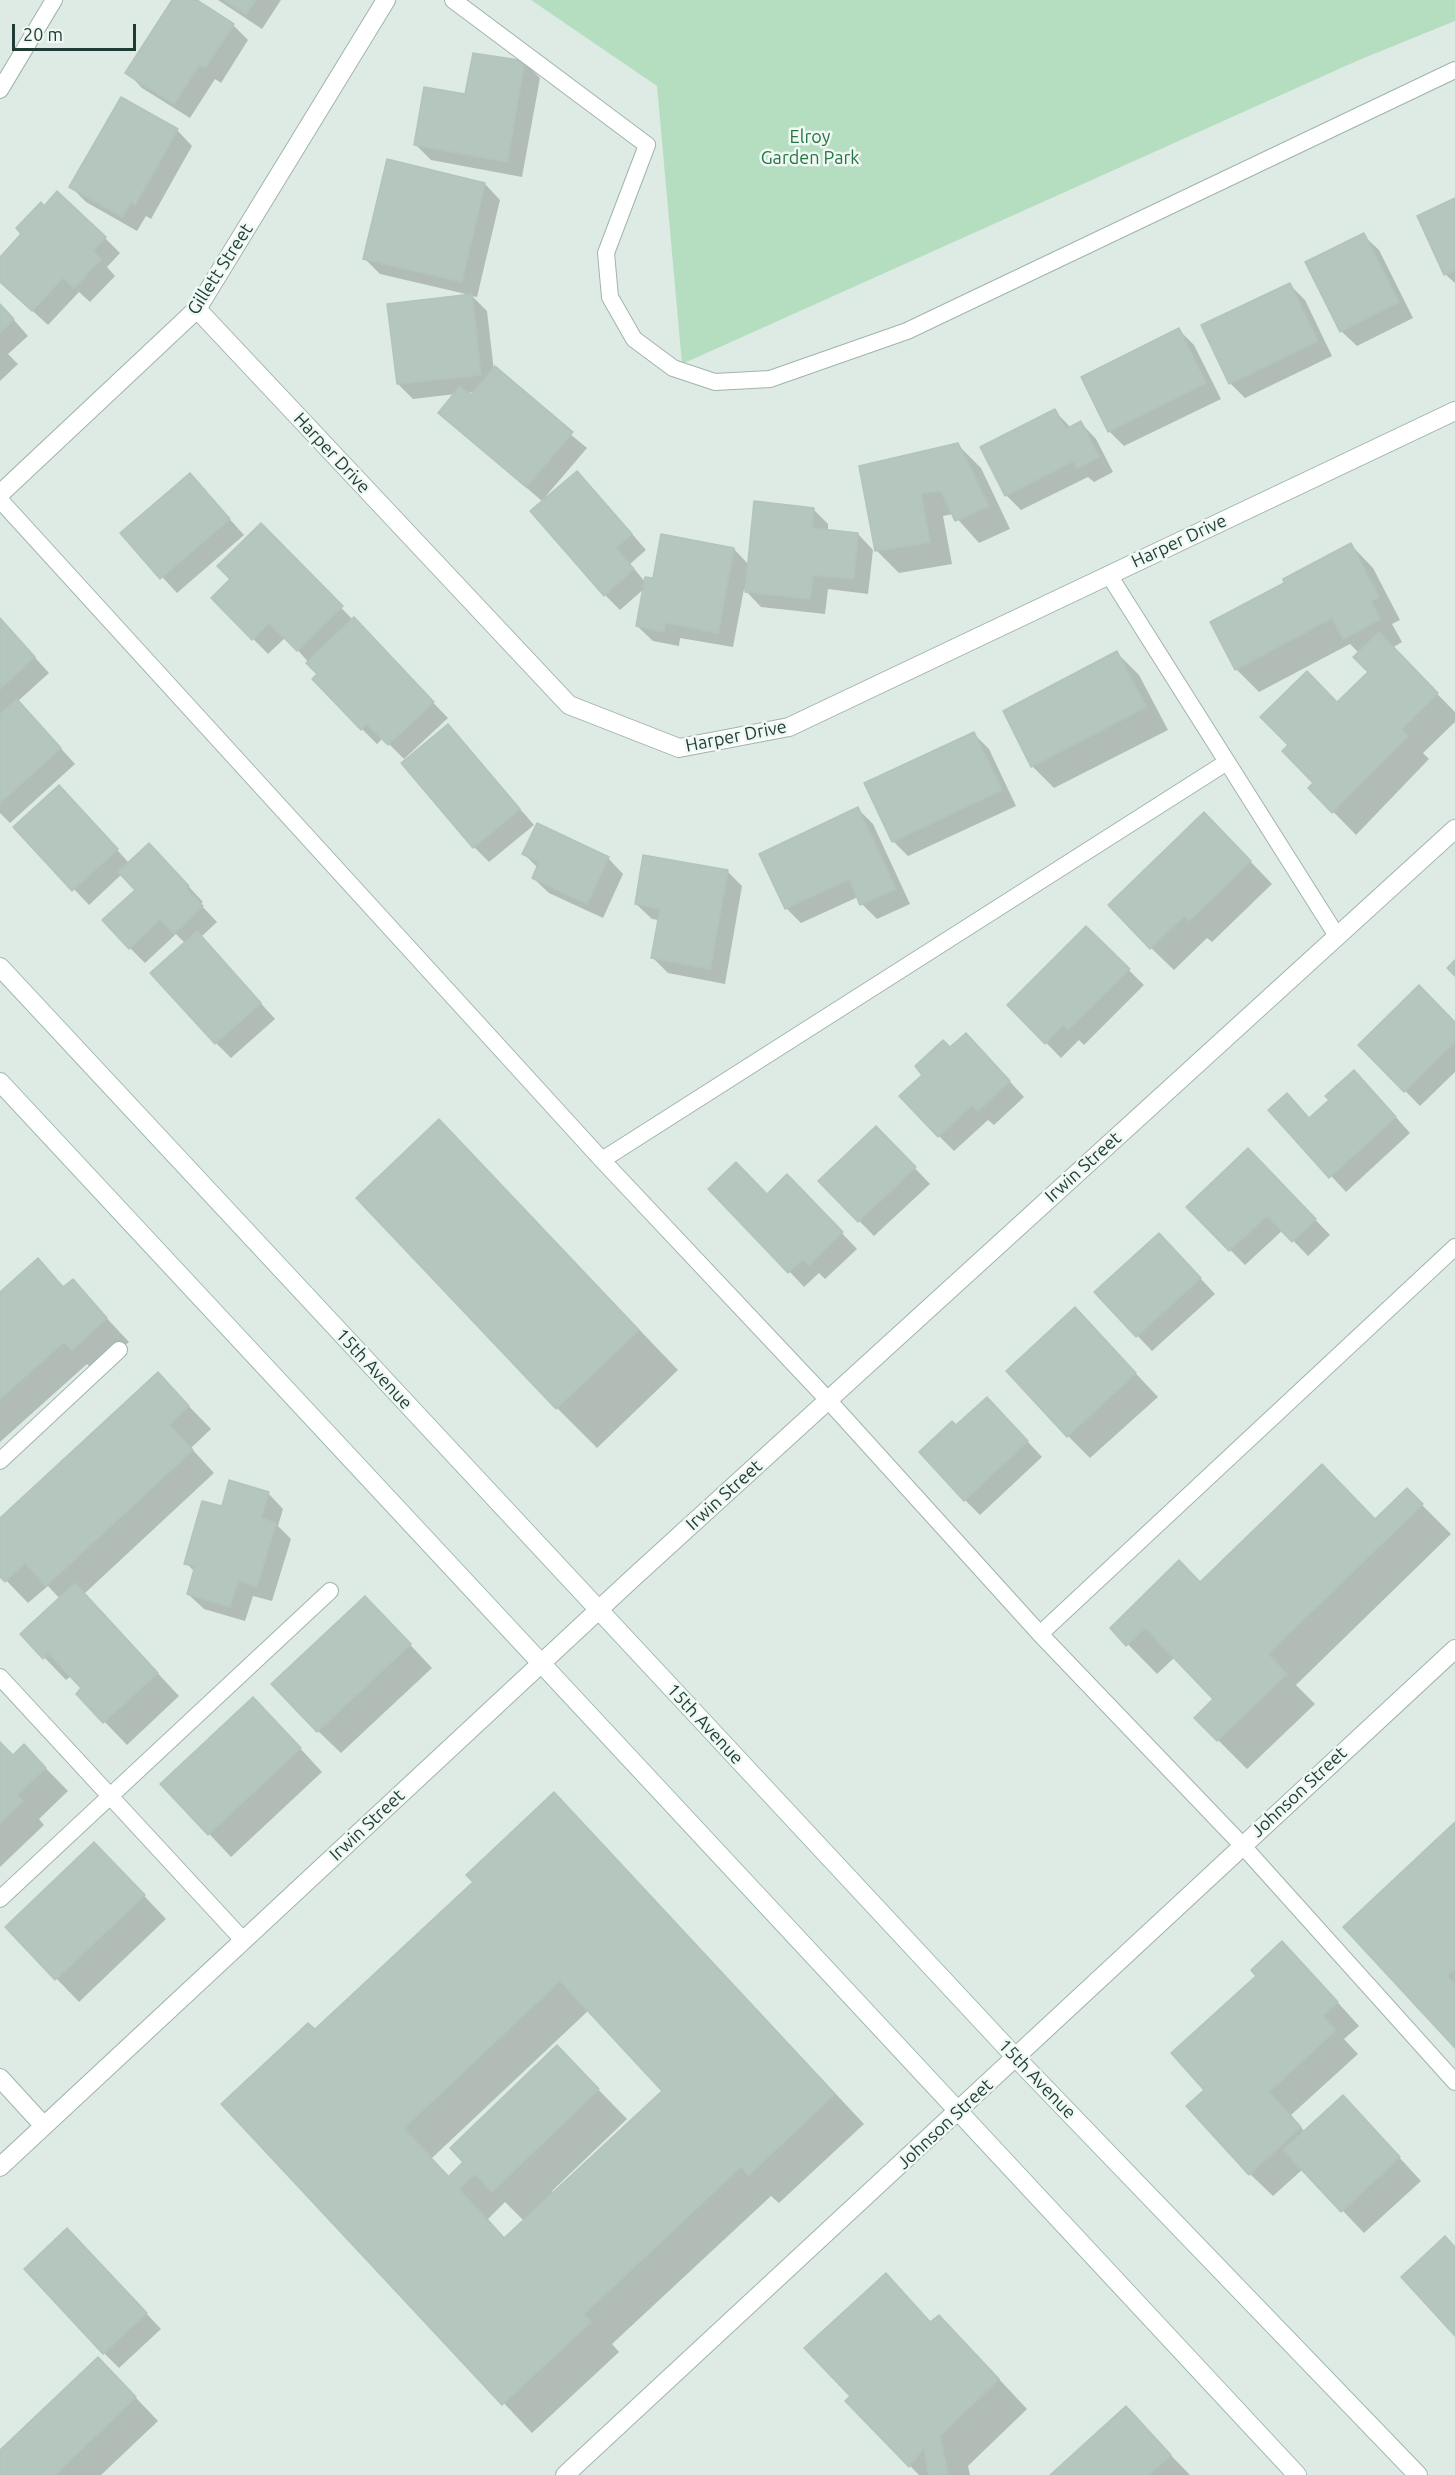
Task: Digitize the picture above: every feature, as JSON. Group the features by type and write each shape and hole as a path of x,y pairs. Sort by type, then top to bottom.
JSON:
{"street":[{"name":"Gillett Street","path":"0,494 197,309 386,0"},
{"name":"Harper Drive","path":"197,309 569,705 680,748 789,727 1455,411"},
{"name":"Irwin Street","path":"0,2167 598,1610 1455,829"},
{"name":"15th Avenue","path":"0,967 1016,2058 1418,2475"},
{"path":"0,1082 1297,2475"},
{"name":"Johnson Street","path":"565,2475 1455,1649"},
{"path":"0,2078 44,2126"}],"lane":[{"path":"0,90 54,0"},
{"path":"453,0 647,145 606,253 610,297 634,339 673,368 715,382 770,379 907,331 1455,70"},
{"path":"0,500 602,1160 828,1400 1040,1634 1242,1845 1455,2082"},
{"path":"1109,575 1337,936"},
{"path":"602,1160 1227,762"},
{"path":"1040,1634 1455,1247"},
{"path":"0,1461 119,1350"},
{"path":"0,1899 330,1591"},
{"path":"0,1677 243,1940"}],"green space":[{"name":"Elroy Garden Park","path":"531,0 1455,0 1455,21 1359,60 682,364 657,86"}],"building":[{"path":"172,0 197,0 234,24 205,68 199,65 174,104 125,73"},
{"path":"224,0 256,0 246,14"},
{"path":"473,53 525,61 507,162 414,145 424,87 465,94"},
{"path":"121,97 178,129 135,205 131,202 122,217 69,187"},
{"path":"387,159 485,183 462,282 363,259"},
{"path":"57,191 106,237 93,251 101,259 74,288 63,278 32,311 0,282 0,257 21,234 16,228 41,202 44,206"},
{"path":"1455,198 1455,270 1444,275 1417,216"},
{"path":"1364,233 1399,302 1340,332 1305,262"},
{"path":"1290,283 1318,341 1229,384 1201,325"},
{"path":"472,294 481,375 397,384 387,304"},
{"path":"0,304 14,319 0,333"},
{"path":"1179,328 1206,383 1108,432 1081,377"},
{"path":"495,366 573,432 526,487 438,413 460,386 471,395"},
{"path":"1055,409 1066,429 1081,421 1099,457 1077,468 1074,461 1005,496 980,447"},
{"path":"958,443 989,506 955,521 941,491 921,493 930,542 875,551 859,466"},
{"path":"577,471 632,534 616,548 634,569 604,596 530,511"},
{"path":"190,473 230,519 160,579 120,533"},
{"path":"754,501 814,508 812,528 858,533 854,579 813,575 810,599 745,592"},
{"path":"261,523 343,606 297,651 269,623 252,640 211,598 230,579 217,566"},
{"path":"661,534 734,548 718,633 665,623 664,632 636,626 645,577 653,578"},
{"path":"1351,543 1379,597 1371,601 1381,619 1343,639 1332,618 1235,670 1210,622 1284,583 1283,579"},
{"path":"354,617 434,702 388,745 367,724 361,730 312,679 317,674 306,663"},
{"path":"0,618 35,657 0,689"},
{"path":"1379,632 1438,693 1402,729 1408,736 1332,813 1308,788 1313,783 1282,751 1288,745 1260,717 1307,671 1337,702 1368,672 1353,657"},
{"path":"1117,651 1146,707 1031,767 1003,711"},
{"path":"17,699 61,748 0,803 0,714"},
{"path":"448,724 520,809 473,848 401,763"},
{"path":"974,732 1002,790 892,842 864,783"},
{"path":"59,785 118,849 72,891 13,827"},
{"path":"858,807 896,889 860,905 849,879 785,909 759,854"},
{"path":"1204,812 1251,861 1189,921 1184,916 1150,949 1108,905"},
{"path":"537,823 609,857 587,904 532,878 539,862 522,854"},
{"path":"149,843 189,886 186,888 203,906 174,934 160,919 129,949 102,920 135,890 118,872"},
{"path":"643,855 728,870 710,969 651,958 660,909 635,904"},
{"path":"1086,926 1130,969 1068,1030 1063,1025 1045,1044 1007,1005"},
{"path":"197,931 261,1003 215,1044 150,973"},
{"path":"1455,960 1455,976 1447,968"},
{"path":"1419,985 1455,1022 1455,1042 1404,1092 1358,1045"},
{"path":"966,1033 1010,1081 978,1111 972,1105 938,1137 899,1096 922,1075 915,1066 943,1040 950,1047"},
{"path":"1354,1070 1396,1117 1329,1178 1268,1110 1287,1093 1309,1118 1329,1100 1325,1096"},
{"path":"439,1119 639,1330 556,1409 356,1198"},
{"path":"876,1126 916,1167 858,1222 818,1181"},
{"path":"1248,1148 1316,1219 1292,1242 1267,1216 1229,1251 1186,1207"},
{"path":"736,1162 767,1194 787,1174 843,1232 809,1265 803,1259 788,1273 708,1189"},
{"path":"1159,1233 1201,1278 1136,1337 1094,1292"},
{"path":"38,1258 63,1287 73,1279 107,1318 72,1350 64,1342 0,1399 0,1292"},
{"path":"1075,1307 1136,1373 1067,1437 1006,1371"},
{"path":"158,1372 189,1406 169,1425 193,1450 46,1586 25,1563 5,1582 0,1577 0,1518"},
{"path":"987,1397 1028,1441 964,1501 919,1452 952,1421 956,1425"},
{"path":"1322,1464 1375,1519 1407,1488 1423,1504 1268,1654 1287,1674 1217,1741 1194,1718 1213,1699 1145,1628 1126,1646 1110,1628 1179,1560 1200,1582"},
{"path":"229,1480 269,1492 261,1518 276,1523 257,1587 238,1581 230,1607 187,1594 195,1566 184,1564 202,1501 222,1506"},
{"path":"75,1583 158,1673 103,1723 76,1694 81,1688 48,1653 43,1659 20,1634"},
{"path":"365,1596 411,1644 317,1732 271,1684"},
{"path":"253,1697 301,1748 208,1835 160,1784"},
{"path":"0,1742 13,1755 24,1744 46,1768 17,1795 23,1801 0,1823"},
{"path":"554,1792 835,2094 749,2175 741,2167 584,2314 591,2322 502,2405 221,2104 308,2023 315,2029 473,1882 466,1875","holes":["560,1981 662,2091 504,2238 459,2189 475,2174 492,2192 599,2089 557,2045 450,2148 463,2162 448,2177 404,2128"]},
{"path":"1455,1822 1455,1969 1447,1976 1455,1985 1455,2048 1343,1927"},
{"path":"94,1842 145,1895 55,1980 5,1927"},
{"path":"1282,1941 1338,2002 1323,2016 1336,2030 1269,2092 1301,2127 1249,2175 1186,2106 1204,2090 1171,2053 1256,1976 1251,1970"},
{"path":"1343,2095 1400,2157 1341,2212 1283,2150"},
{"path":"67,2228 147,2313 103,2354 24,2269"},
{"path":"1445,2236 1455,2247 1455,2336 1401,2277"},
{"path":"886,2273 930,2322 939,2315 999,2379 940,2436 948,2474 929,2475 924,2448 909,2467 845,2401 850,2396 804,2348"},
{"path":"98,2357 136,2397 55,2475 0,2475 0,2450"},
{"path":"1126,2406 1171,2455 1149,2475 1050,2475"}]}
